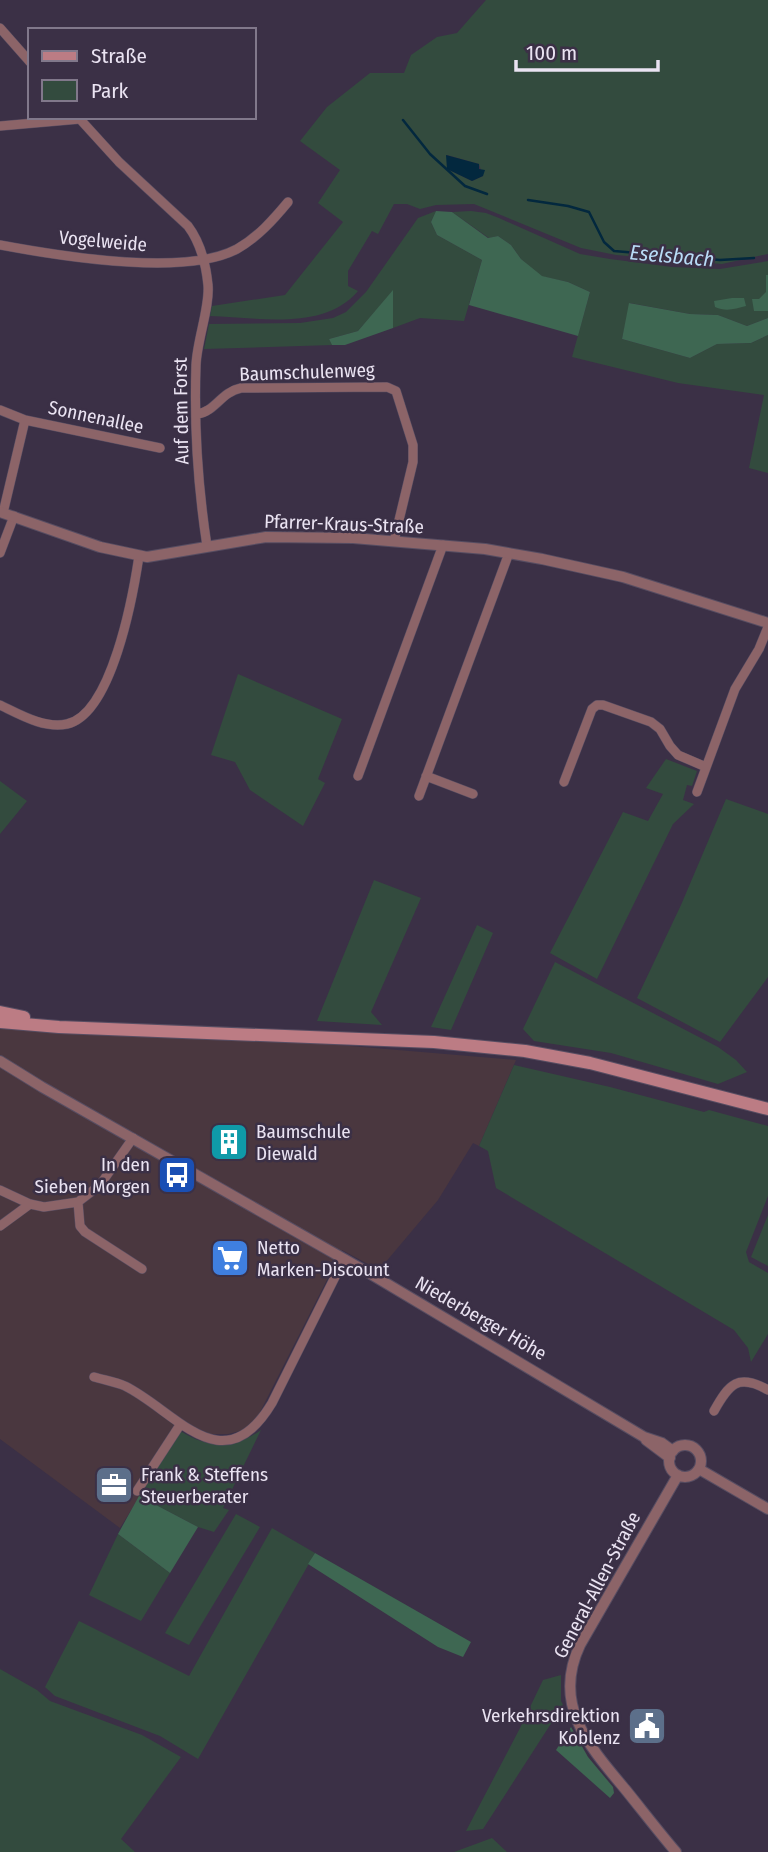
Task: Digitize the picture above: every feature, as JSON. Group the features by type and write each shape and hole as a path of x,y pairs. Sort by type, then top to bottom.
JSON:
{"main road":[{"path":"0,1012 72,1026"},
{"path":"0,1022 434,1042 525,1051 630,1073 768,1109"}],"street":[{"path":"0,29 28,60"},
{"path":"0,126 69,119"},
{"name":"Auf dem Forst","path":"80,119 118,162 196,236 208,288 196,361 200,493 207,546"},
{"name":"Vogelweide","path":"0,245 94,259 203,261 236,250 253,239 288,202"},
{"name":"Baumschulenweg","path":"197,414 206,412 222,397 241,388 387,387 396,391 413,444 413,453 394,541"},
{"name":"Sonnenallee","path":"0,410 25,420 160,448"},
{"name":"Sonnenallee","path":"0,553 25,420"},
{"name":"Pfarrer-Kraus-Straße","path":"6,514 100,547 139,556 166,555 267,537 394,541 509,553 623,577 768,625"},
{"name":"Pfarrer-Kraus-Straße","path":"358,776 443,545"},
{"path":"419,796 509,553"},
{"path":"0,705 52,725 66,724 84,715 99,693 121,643 139,556"},
{"path":"697,792 735,689 759,649 768,625"},
{"path":"564,782 592,709 597,705 651,722 660,729 678,755 706,767"},
{"path":"426,776 473,794"},
{"name":"Niederberger Höhe","path":"0,1061 344,1259 644,1437 662,1443 672,1454"},
{"name":"Niederberger Höhe","path":"0,1069 27,1083 42,1087"},
{"path":"0,1189 30,1204 44,1207 78,1202 100,1185 133,1138"},
{"path":"78,1202 79,1226 142,1269"},
{"path":"0,1226 30,1204"},
{"path":"94,1377 125,1386 180,1425 216,1441 236,1438 263,1419 344,1259"},
{"path":"714,1411 726,1389 738,1382 745,1381 768,1390"},
{"path":"137,1491 180,1425"},
{"path":"681,1446 695,1448 701,1456 699,1469 691,1476 678,1475 671,1468 672,1454 681,1446"},
{"path":"699,1469 768,1509"},
{"name":"General-Allen-Straße","path":"676,1852 589,1744 573,1708 569,1682 570,1670 580,1645 678,1475"}],"shaded area":[{"path":"0,1026 327,1044 516,1060 479,1146 473,1143 438,1200 379,1270 342,1250 258,1416 244,1430 228,1434 210,1434 185,1423 120,1528 0,1439"}],"green space":[{"path":"486,0 768,0 768,254 722,264 616,255 581,248 474,204 436,205 420,209 407,204 394,204 378,234 372,231 348,271 348,286 358,291 344,304 327,312 288,319 210,316 212,306 285,295 343,222 318,203 340,170 300,141 327,107 370,73 404,73 411,55 437,37 457,33","holes":["447,155 479,164 483,176 472,181 447,169"]},
{"path":"436,211 431,222 437,235 482,260 464,321 420,318 393,328 393,291 358,331 329,339 332,345 204,349 209,324 300,323 333,318 346,312 366,292 418,218"},
{"path":"436,211 452,212 488,238 498,236 542,276 568,282 590,292 578,336 469,305 482,260 437,235 431,222"},
{"path":"471,211 499,218 580,254 672,267 720,269 768,261 768,318 747,326 718,315 690,314 630,303 622,339 690,358 717,344 751,343 768,335 768,473 749,468 764,395 678,383 572,357 590,292 568,282 540,276 521,259 511,245 498,236 489,238 452,212"},
{"path":"766,275 768,311 754,311 752,299 759,299 766,292"},
{"path":"393,290 393,328 345,345 332,345 329,339 358,331"},
{"path":"744,298 746,306 727,310 715,307 714,301"},
{"path":"629,303 690,314 718,315 747,326 768,318 768,335 751,343 717,344 690,358 622,339"},
{"path":"238,674 342,719 318,779 325,783 303,826 250,790 235,762 211,755"},
{"path":"666,759 697,771 692,786 687,785 683,800 694,804 673,824 597,979 550,953 623,812 648,821 663,794 646,788"},
{"path":"0,781 27,801 0,834"},
{"path":"726,799 768,814 768,977 720,1042 637,998 681,905"},
{"path":"374,880 421,898 371,1012 382,1025 317,1021"},
{"path":"477,925 493,933 451,1030 431,1027"},
{"path":"555,962 718,1047 747,1072 718,1084 611,1053 534,1041 523,1029"},
{"path":"514,1065 768,1126 768,1196 746,1252 749,1262 768,1273 768,1334 751,1362 748,1348 734,1330 496,1188 488,1151 479,1146"},
{"path":"768,1215 768,1266 751,1257"},
{"path":"261,1430 223,1508 229,1510 214,1532 198,1527 139,1496 178,1433 182,1432 212,1444 222,1444 242,1440"},
{"path":"139,1496 198,1527 170,1573 118,1534"},
{"path":"236,1514 260,1527 189,1645 165,1633"},
{"path":"272,1528 315,1553 198,1759 160,1736 55,1696 45,1687 79,1621 189,1676"},
{"path":"118,1534 170,1573 141,1621 89,1595"},
{"path":"315,1553 471,1642 463,1657 438,1647 308,1564"},
{"path":"0,1669 37,1690 50,1701 142,1735 181,1757 121,1839 135,1852 0,1852"},
{"path":"561,1675 563,1705 483,1829 466,1831 543,1680"},
{"path":"571,1727 588,1757 613,1787 614,1793 610,1798 556,1750"},
{"path":"492,1838 507,1852 454,1852"}],"water":[{"path":"446,155 479,164 479,169 485,170 483,176 472,181 447,169"}],"waterway":[{"name":"Eselsbach","path":"403,120 430,154 465,186 487,194"},
{"name":"Eselsbach","path":"528,200 589,212 604,242 614,251 720,260 754,258"}],"place":[{"name":"Baumschule Diewald","path":"229,1142"},
{"name":"In den Sieben Morgen","path":"177,1175"},
{"name":"Netto Marken-Discount","path":"230,1258"},
{"name":"Frank & Steffens Steuerberater","path":"114,1485"},
{"name":"Verkehrsdirektion Koblenz","path":"647,1726"}]}
